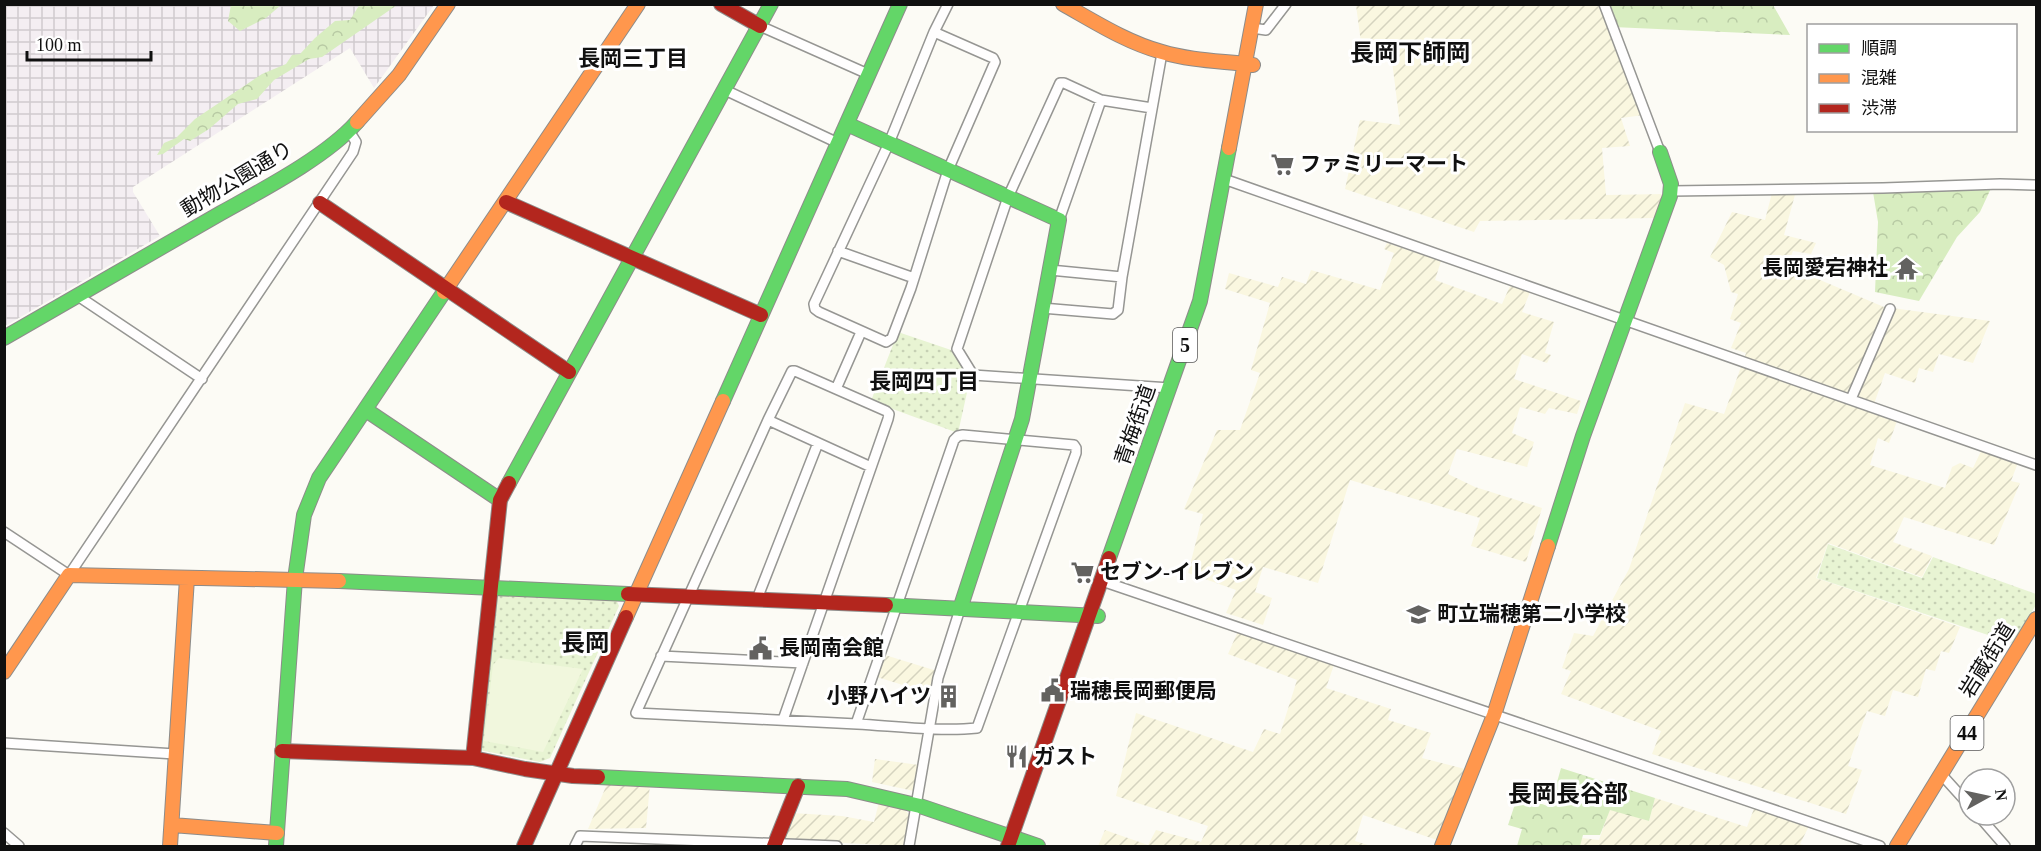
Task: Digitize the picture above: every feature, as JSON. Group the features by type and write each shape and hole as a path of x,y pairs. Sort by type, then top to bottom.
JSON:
{"street":[{"name":"動物公園通り","path":"4,338 264,188 314,157 349,131 399,75 448,4"},
{"path":"171,825 277,840 295,579 305,507 319,478 638,4"},
{"path":"721,4 759,26 868,74"},
{"path":"473,758 500,500 771,4"},
{"path":"524,846 900,4"},
{"path":"934,32 995,60 948,170 914,278 892,338 886,342 815,309 814,304 889,143 934,32 948,4"},
{"path":"1063,4 1118,34 1162,53 1195,59 1249,64"},
{"name":"青梅街道","path":"1106,583 1200,301 1228,181 1255,28 1256,4"},
{"name":"青梅街道","path":"1255,28 1264,4"},
{"path":"1255,28 1266,30 1269,28 1286,4"},
{"path":"1442,846 1494,715 1583,436 1671,190 1670,180 1660,152 1604,4"},
{"path":"1042,308 1113,314 1118,310 1162,53"},
{"path":"1152,108 1101,100 1060,83 1008,197 957,349 973,375 1170,388"},
{"path":"725,90 838,143"},
{"path":"909,846 938,678 1022,419 1059,220 1101,100"},
{"path":"847,123 1059,220"},
{"path":"4,672 353,152 356,142 349,131"},
{"path":"1228,181 2037,465"},
{"name":"青梅街道","path":"1015,842 1093,616 1176,396 1220,247 1228,181"},
{"path":"1671,190 2037,185"},
{"path":"506,202 761,315"},
{"path":"320,203 570,372"},
{"path":"838,251 914,278"},
{"path":"1050,270 1122,277"},
{"path":"78,296 202,379"},
{"path":"1851,399 1890,309"},
{"path":"836,389 861,332"},
{"path":"783,720 889,414 792,371 636,713 928,728 974,729 980,725 1076,453 1076,448 1070,443 963,435 954,440 856,724"},
{"path":"366,410 500,500"},
{"path":"768,420 871,467"},
{"path":"757,599 818,443"},
{"path":"4,532 69,575 295,579 689,595 1093,616"},
{"path":"170,846 187,578"},
{"path":"1106,583 1880,846"},
{"name":"岩蔵街道","path":"1897,846 2037,619"},
{"path":"661,656 803,663"},
{"path":"4,743 175,753"},
{"path":"282,752 473,758 557,774 847,789 916,804 1015,842 1038,846"},
{"path":"1941,774 1957,792"},
{"path":"775,845 798,786"},
{"path":"1988,827 2005,846"},
{"path":"4,833 18,846"},
{"path":"575,846 580,836 638,842 837,846"}],"shaded area":[{"path":"1602,4 1644,115 1621,118 1630,146 1602,148 1606,195 1665,194 1655,218 1480,221 1474,232 1345,189 1360,120 1400,125 1392,61 1363,58 1356,5"},
{"path":"5,5 434,5 374,88 350,48 133,187 133,192 160,236 5,326"},
{"path":"1773,189 1796,191 1784,235 1816,243 1811,254 1793,251 1787,266 1884,307 1990,321 1973,363 1939,354 1933,372 1919,368 1915,383 1885,373 1874,404 1900,413 1889,443 1878,438 1870,465 1945,488 1952,467 1960,463 1973,468 1983,447 2019,460 2011,481 2020,483 1994,545 1904,517 1893,542 1932,556 1922,577 1828,543 1816,578 1960,627 1949,653 1941,651 1935,671 1926,669 1918,697 1893,690 1885,716 1867,711 1848,766 1862,770 1846,814 1652,754 1661,731 1561,694 1571,671 1562,668 1574,633 1593,636 1629,569 1685,403 1724,414 1746,353 1731,348 1741,323 1730,319 1738,294 1731,292 1724,265 1710,257 1732,212 1765,220"},
{"path":"1387,243 1441,261 1435,280 1502,304 1510,286 1530,292 1522,312 1554,322 1545,353 1551,355 1547,363 1522,354 1514,379 1581,401 1577,414 1549,408 1545,414 1520,407 1512,433 1534,442 1527,467 1457,449 1448,474 1475,487 1542,508 1526,562 1471,546 1480,518 1350,480 1318,583 1263,567 1255,592 1272,598 1263,625 1226,613 1236,590 1188,573 1203,514 1184,509 1217,430 1240,430 1260,373 1251,370 1270,303 1225,289 1229,273 1278,287 1282,277 1306,284 1311,270 1380,290 1394,253 1384,249"},
{"path":"1239,629 1336,659 1326,688 1391,709 1388,720 1431,733 1422,758 1465,769 1437,840 1363,815 1355,841 1371,846 1098,846 1105,830 1148,845 1156,830 1201,842 1208,826 1116,796 1136,713 1253,752 1264,729 1280,734 1297,680 1228,654"},
{"path":"885,655 937,671 932,694 877,677"},
{"path":"875,759 919,765 914,791 872,782"},
{"path":"607,784 650,784 646,828 588,829"},
{"path":"1655,798 1747,827 1755,806 1810,824 1800,844 1807,846 1579,846 1582,838 1599,840 1610,809 1649,821"},
{"path":"879,802 905,810 909,815 904,846 784,840 792,813 842,816 874,822"}],"green space":[{"path":"231,4 281,5 266,18 240,31 228,21"},
{"path":"360,4 397,5 322,57 309,59 274,80 257,99 238,104 209,129 190,141 184,139 163,154 157,155 164,143 176,138 195,119 262,74 286,64 292,55 300,54 335,21 350,20"},
{"path":"1605,5 1773,5 1790,35 1613,27"},
{"path":"1993,184 1980,212 1957,237 1919,301 1875,292 1878,222 1873,192 1961,191"},
{"path":"898,332 951,350 970,379 958,433 871,401"},
{"path":"1828,544 1922,578 1933,557 2036,594 2036,605 2012,643 1817,578"},
{"path":"500,592 616,599 619,606 550,758 540,762 479,750 495,598"},
{"path":"499,658 583,669 543,752 484,741 493,665"},
{"path":"1561,768 1655,798 1649,821 1610,810 1600,835 1583,835 1580,846 1517,846 1522,829 1508,825 1518,795 1550,807"}],"traffic: fast":[{"path":"509,483 771,4"},
{"path":"723,401 900,4"},
{"path":"4,338 293,172 328,148 357,122"},
{"path":"847,124 1059,220 1022,419 960,609"},
{"path":"1109,558 1200,301 1229,148"},
{"path":"1548,546 1583,436 1670,196 1671,184 1660,152"},
{"path":"276,846 295,579 304,515 319,478 444,292"},
{"path":"366,410 500,500"},
{"path":"339,581 628,594"},
{"path":"886,605 1098,616"},
{"path":"598,777 847,789 920,806 1038,846"}],"traffic: slow":[{"path":"357,122 399,75 448,4"},
{"path":"444,292 638,4"},
{"path":"1063,4 1111,31 1149,48 1185,57 1253,65"},
{"path":"1229,148 1256,4"},
{"path":"626,617 723,401"},
{"path":"1442,846 1494,715 1548,546"},
{"path":"4,672 69,575 339,581"},
{"path":"170,846 187,578"},
{"path":"1897,846 2036,619"},
{"path":"172,825 277,833"}],"traffic: jam":[{"path":"721,4 760,26"},
{"path":"506,202 761,315"},
{"path":"320,203 569,372"},
{"path":"473,758 500,500 509,483"},
{"path":"1008,846 1109,558"},
{"path":"628,594 886,605"},
{"path":"524,846 626,617"},
{"path":"282,751 473,758 525,769 598,777"},
{"path":"774,846 798,786"}],"place":[{"name":"ファミリーマート","path":"1282,164"},
{"name":"長岡愛宕神社","path":"1906,268"},
{"name":"セブン-イレブン","path":"1082,572"},
{"name":"町立瑞穂第二小学校","path":"1419,614"},
{"name":"長岡南会館","path":"761,648"},
{"name":"瑞穂長岡郵便局","path":"1052,691"},
{"name":"小野ハイツ","path":"949,696"},
{"name":"ガスト","path":"1016,757"}],"district":[{"name":"長岡下師岡","path":"1410,53"},
{"name":"長岡三丁目","path":"633,58"},
{"name":"長岡四丁目","path":"924,381"},
{"name":"長岡","path":"585,643"},
{"name":"長岡長谷部","path":"1568,794"}]}
